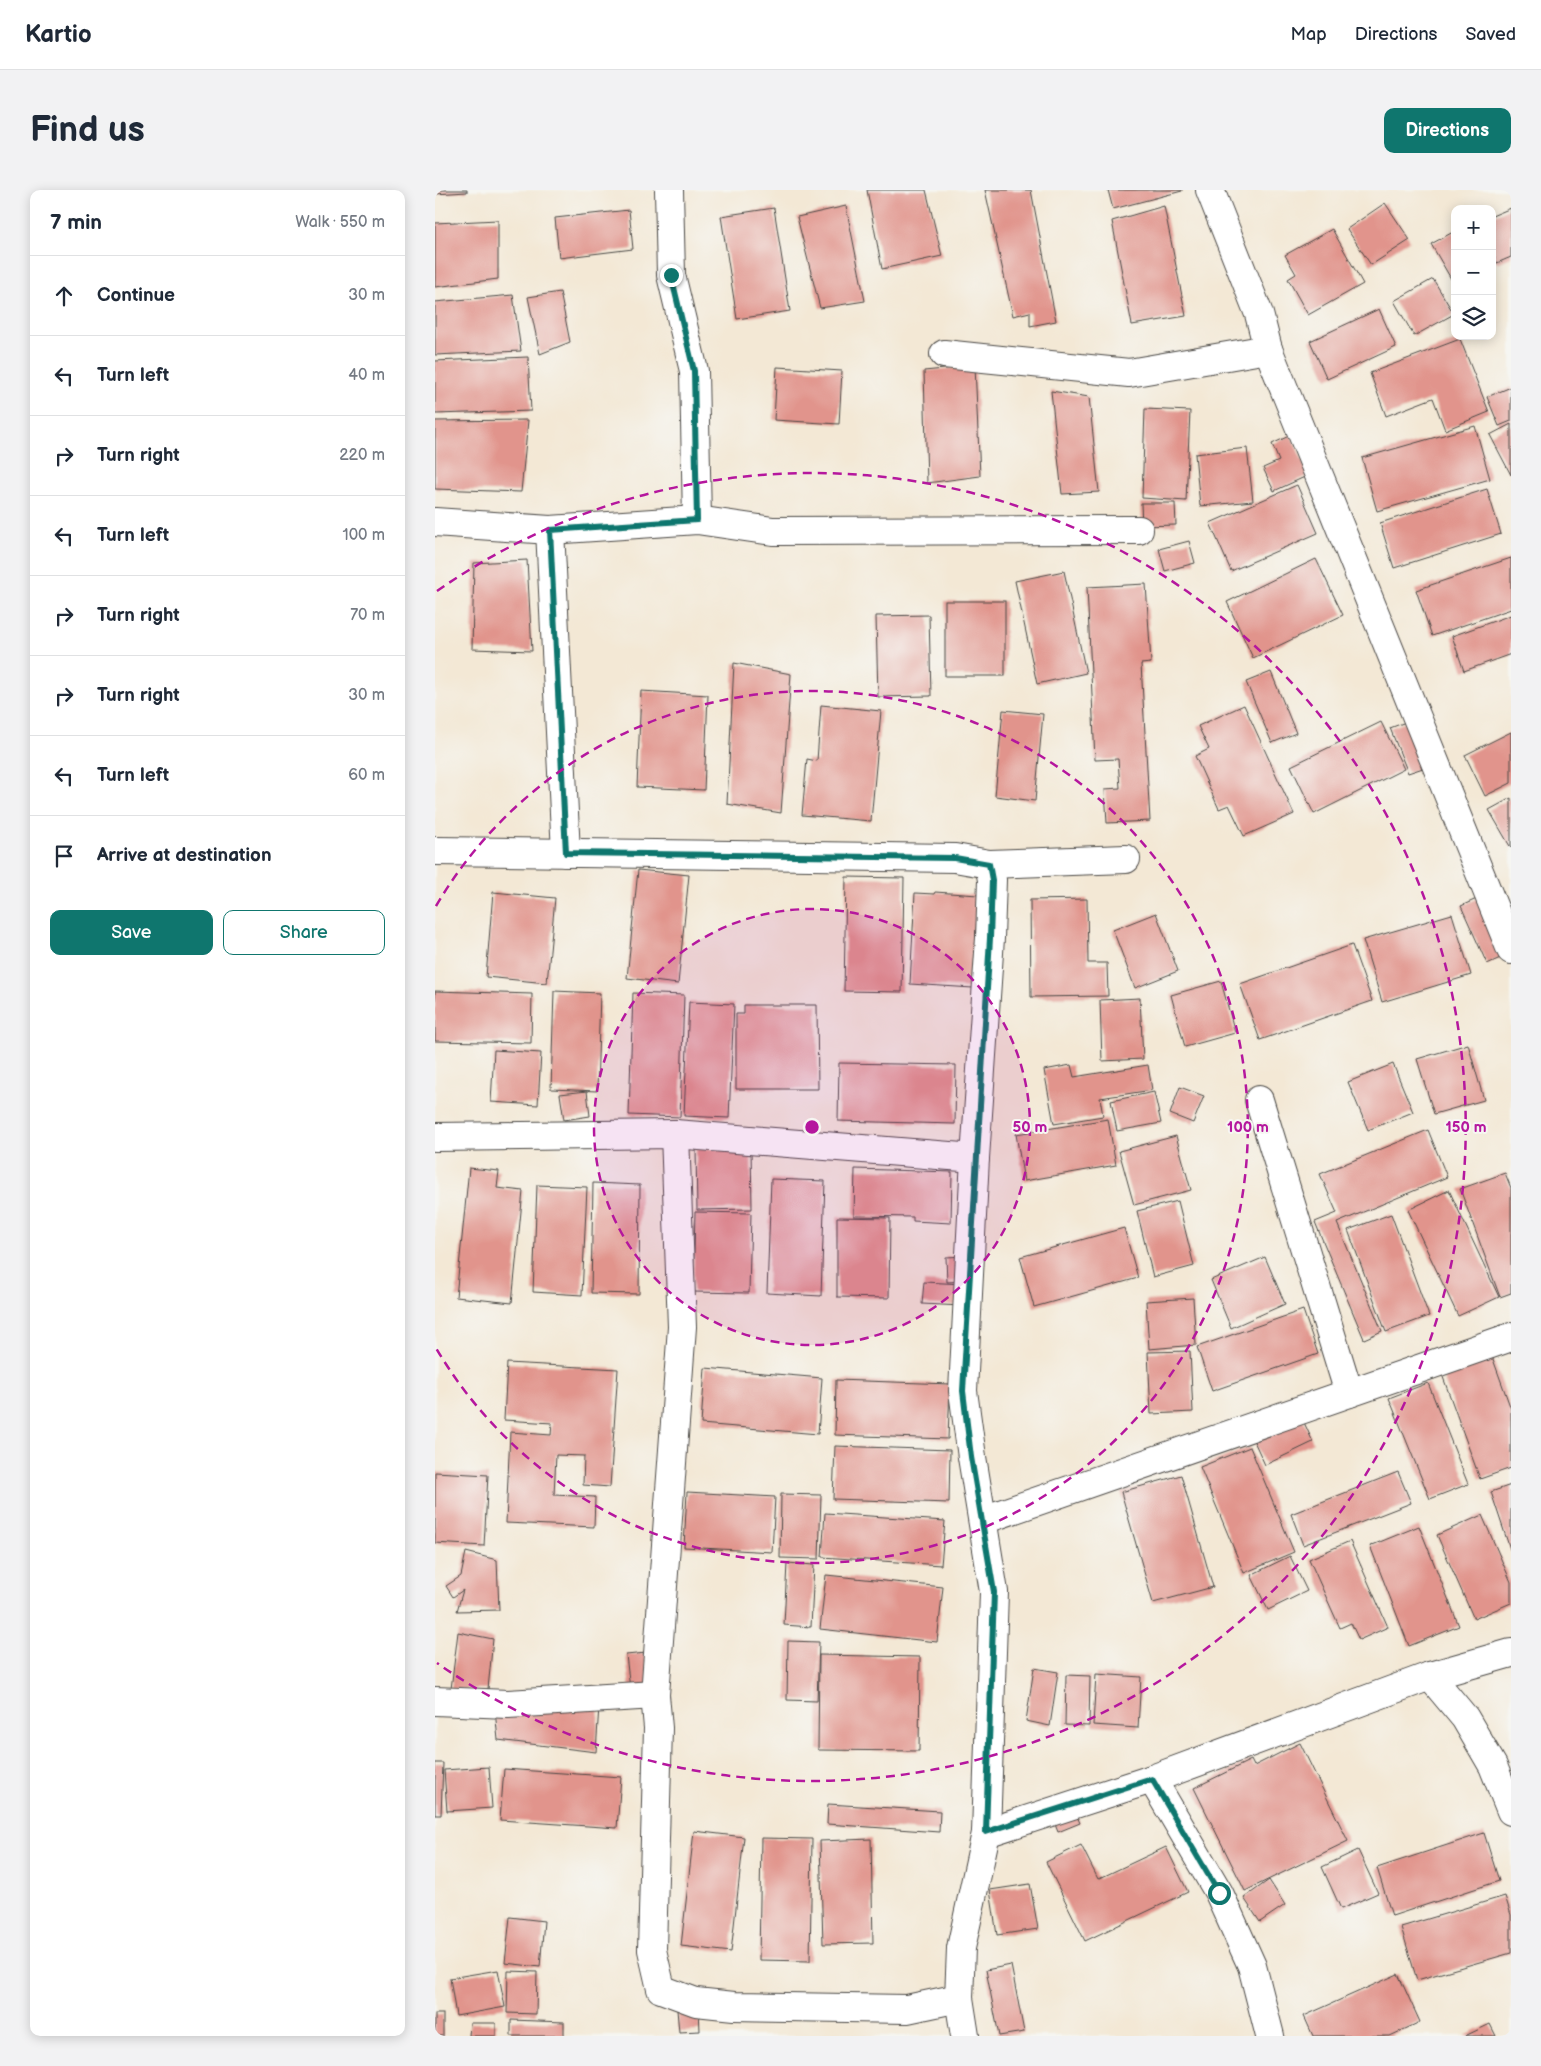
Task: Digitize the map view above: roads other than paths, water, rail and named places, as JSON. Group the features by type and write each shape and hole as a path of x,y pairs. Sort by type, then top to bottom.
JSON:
{"street":[{"path":"669,190 671,275 694,371 697,520"},
{"path":"1210,190 1259,314 1269,349 1511,950"},
{"path":"944,354 1129,373 1269,349"},
{"path":"435,522 550,530 697,520 773,531 1139,530"},
{"path":"550,530 566,853"},
{"path":"435,851 955,858 989,864 1126,859"},
{"path":"965,2036 959,1998 961,1948 986,1832 994,1592 963,1391 975,1158 990,938 992,880 989,864"},
{"path":"1259,1100 1349,1393"},
{"path":"435,1137 675,1134 975,1158"},
{"path":"675,1134 682,1326 655,1695 658,1728 652,1950 661,1988 696,2002 734,2006 907,2008 959,1998"},
{"path":"983,1520 1511,1337"},
{"path":"986,1832 1152,1779 1430,1676 1511,1653"},
{"path":"1430,1676 1465,1718 1493,1766 1511,1810"},
{"path":"435,1701 509,1704 655,1695"},
{"path":"1152,1779 1219,1893 1253,1966 1270,2036"}]}
